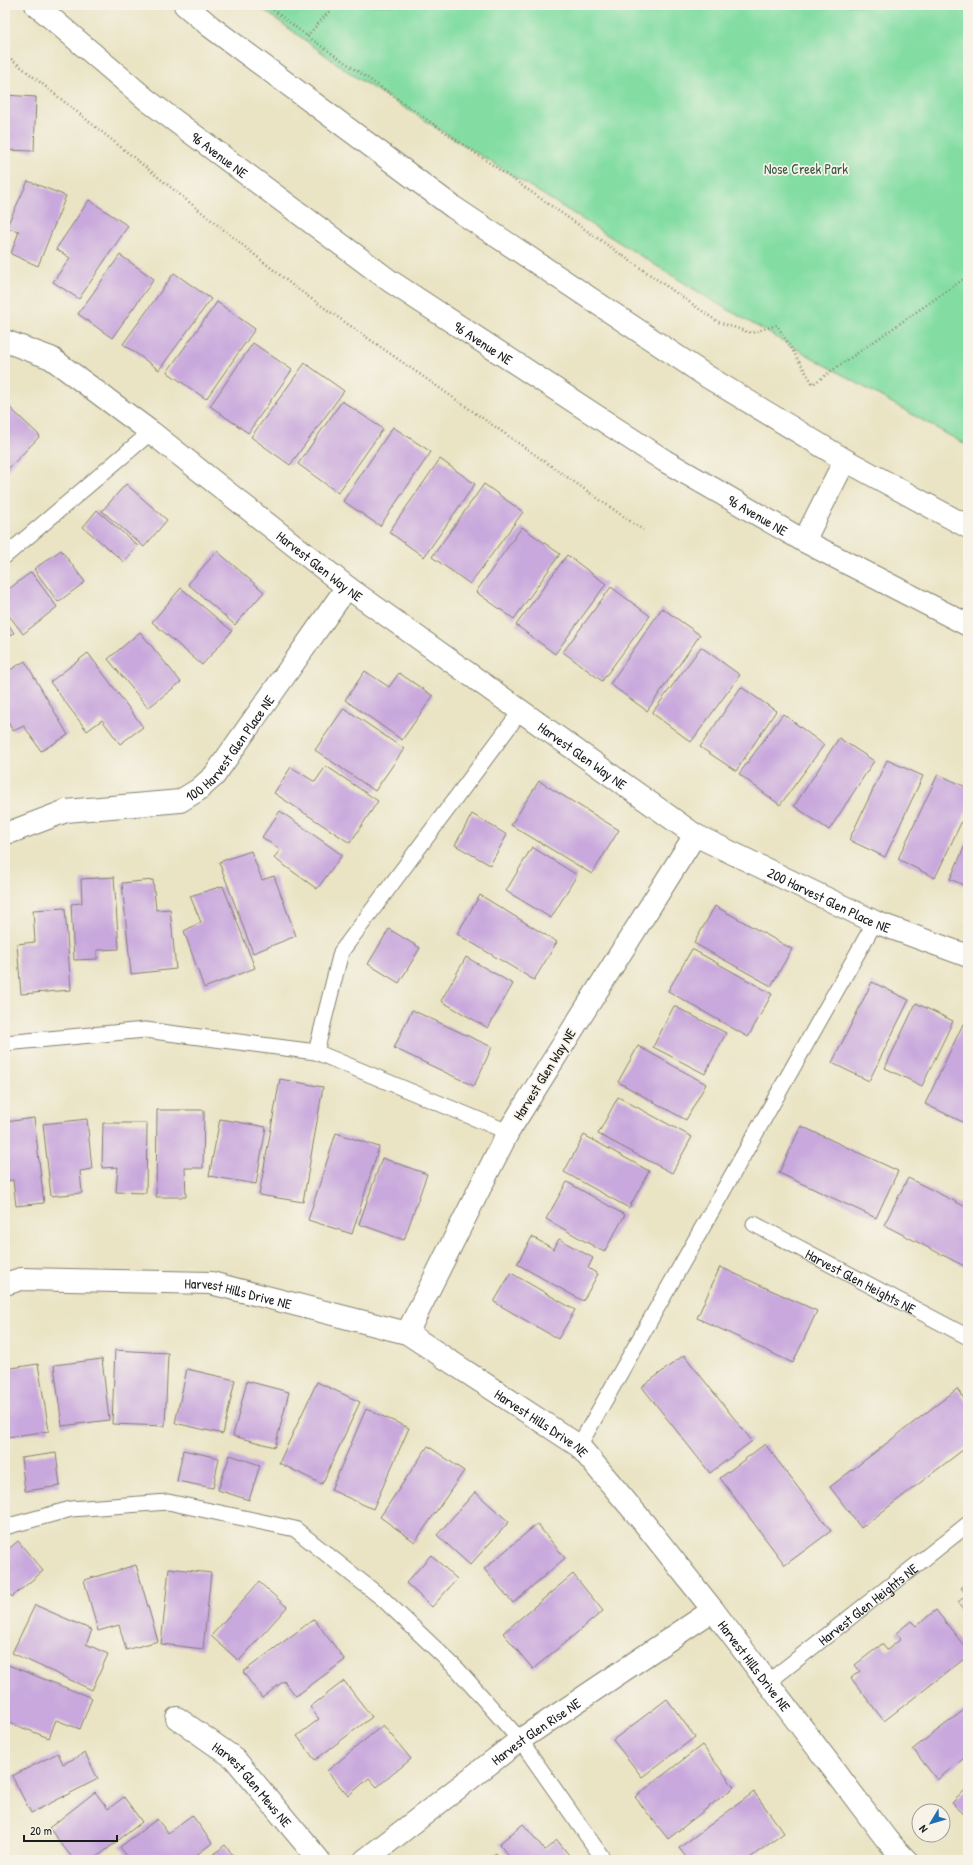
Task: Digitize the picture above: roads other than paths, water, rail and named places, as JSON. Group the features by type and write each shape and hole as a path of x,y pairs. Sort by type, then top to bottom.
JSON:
{"street":[{"name":"96 Avenue NE","path":"36,5 147,100 390,281 665,461 804,541 968,625"},
{"path":"185,5 211,27 452,207 708,377 845,460 968,527"},
{"name":"Harvest Glen Way NE","path":"5,341 51,358 152,432 347,587 694,835 508,1132 407,1333"},
{"path":"804,541 845,460"},
{"name":"100 Harvest Glen Place NE","path":"11,832 66,811 180,801 198,790 214,776 347,587"},
{"name":"200 Harvest Glen Place NE","path":"694,835 875,922 968,956"},
{"name":"Harvest Hills Drive NE","path":"5,1284 21,1279 211,1284 407,1333 579,1446 644,1523 713,1610 887,1840 906,1860"},
{"name":"Harvest Glen Rise NE","path":"365,1860 520,1740 713,1610"},
{"name":"Harvest Glen Mews NE","path":"177,1718 234,1758 319,1860"}],"lane":[{"path":"5,556 152,432"},
{"path":"316,1052 340,952 520,712"},
{"path":"579,1446 875,922"},
{"path":"5,1043 145,1030 316,1052 508,1132"},
{"name":"Harvest Glen Heights NE","path":"754,1224 968,1337"},
{"path":"5,1528 72,1509 168,1502 295,1529 382,1598 458,1670 520,1740 604,1860"},
{"name":"Harvest Glen Heights NE","path":"767,1683 968,1524"}],"park label":[{"name":"Nose Creek Park","path":"806,168"}]}
